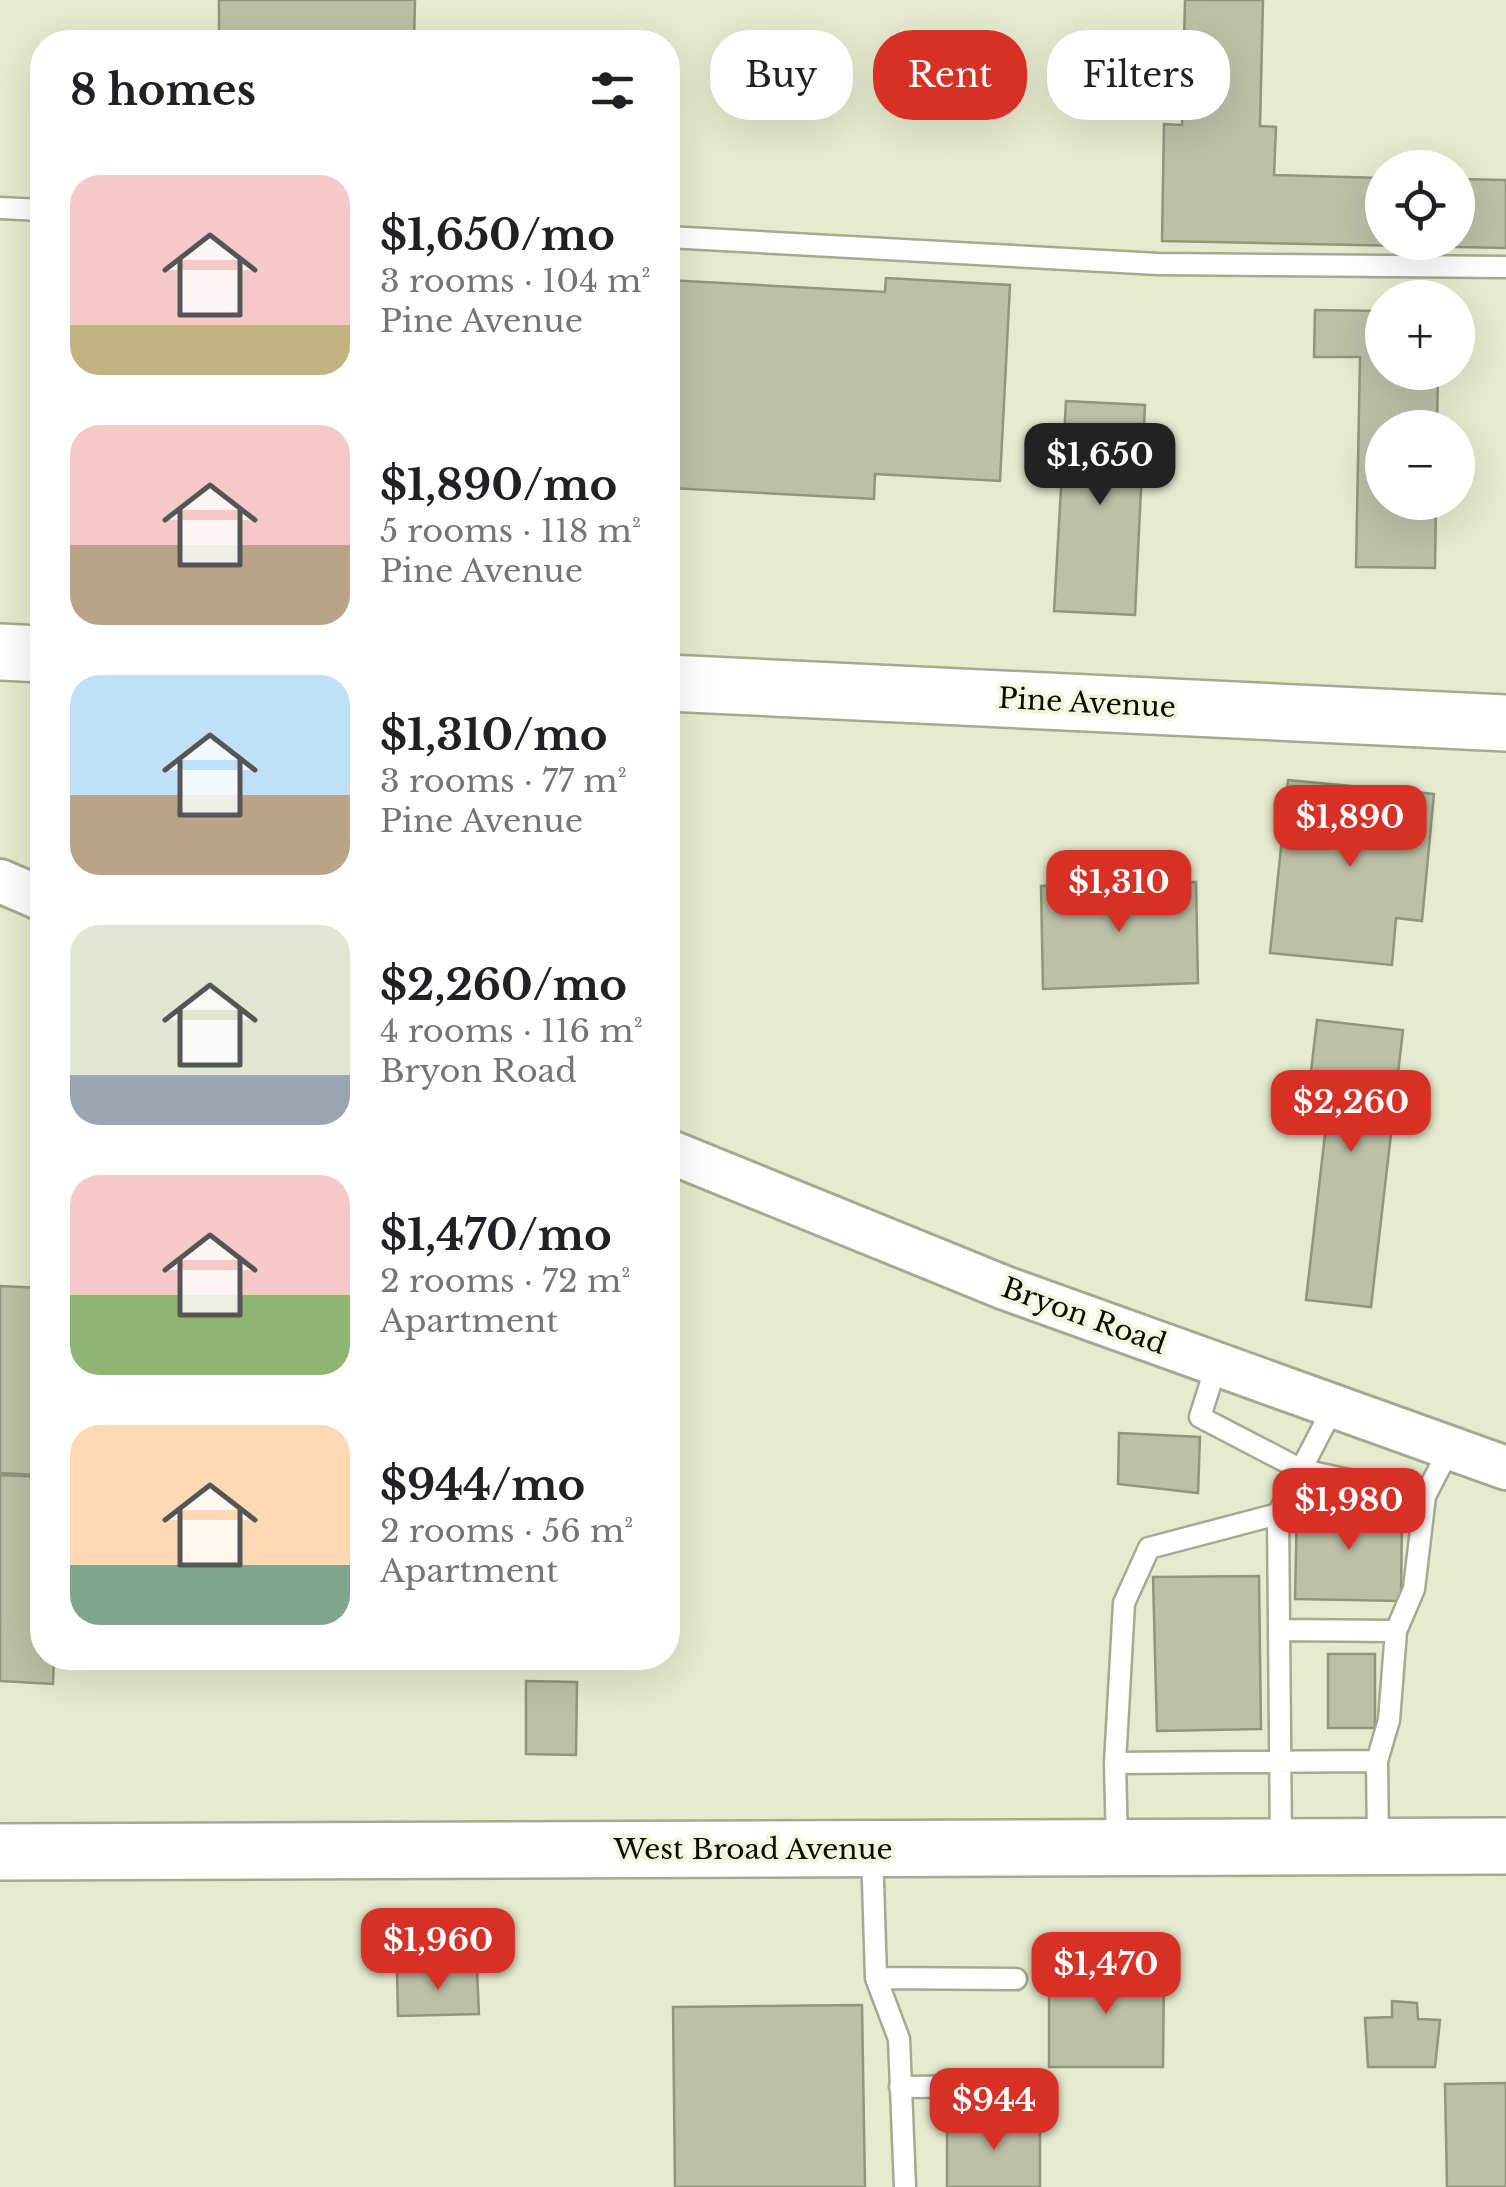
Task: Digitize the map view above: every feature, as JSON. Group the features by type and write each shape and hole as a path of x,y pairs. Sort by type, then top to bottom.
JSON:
{"main road":[{"path":"0,652 30,653"},
{"name":"Pine Avenue","path":"680,685 1506,723"},
{"name":"West Broad Avenue","path":"0,1852 1506,1846"}],"street":[{"path":"0,881 30,893"},
{"name":"Bryon Road","path":"680,1156 1005,1288 1506,1468"}],"lane":[{"path":"0,208 30,209"},
{"path":"680,238 1158,264 1506,267"},
{"path":"1216,1366 1200,1417 1302,1470 1425,1496"},
{"path":"1281,1846 1278,1514 1334,1406"},
{"path":"1378,1846 1377,1761 1389,1720 1396,1630 1414,1590 1425,1496 1450,1448"},
{"path":"1117,1847 1115,1763 1124,1603 1149,1548 1278,1514"},
{"path":"1280,1630 1396,1630"},
{"path":"1115,1763 1377,1761"},
{"path":"872,1847 876,1978 899,2038 905,2187"},
{"path":"876,1978 1016,1980"},
{"path":"900,2087 1026,2086"}],"building":[{"path":"219,0 415,0 414,30 219,30"},
{"path":"1185,0 1263,0 1260,126 1276,127 1274,175 1365,178 1365,245 1162,241 1164,124 1230,120 1230,30 1184,30"},
{"path":"1475,179 1506,180 1506,248 1475,247"},
{"path":"886,278 1010,285 1000,481 875,474 874,499 680,488 680,281 885,292"},
{"path":"1315,310 1365,311 1365,390 1438,390 1437,410 1365,410 1365,520 1436,520 1435,568 1356,567 1360,357 1314,357"},
{"path":"1066,401 1145,405 1135,615 1054,611"},
{"path":"1288,780 1434,794 1422,921 1396,918 1392,965 1270,953"},
{"path":"1196,882 1198,983 1043,989 1041,886"},
{"path":"1317,1020 1403,1030 1371,1307 1306,1300 1327,1117 1306,1114"},
{"path":"0,1286 30,1287 30,1474 0,1473"},
{"path":"1119,1433 1200,1437 1198,1493 1118,1484"},
{"path":"0,1475 30,1476 30,1670 54,1670 53,1684 0,1681"},
{"path":"1297,1505 1402,1507 1401,1601 1295,1599"},
{"path":"1259,1576 1261,1729 1157,1731 1153,1577"},
{"path":"1328,1654 1375,1654 1375,1728 1328,1728"},
{"path":"526,1681 577,1682 576,1755 526,1754"},
{"path":"1049,1967 1164,1968 1163,2067 1049,2067"},
{"path":"477,1970 479,2014 398,2016 397,1971"},
{"path":"1392,2001 1417,2003 1418,2019 1440,2020 1435,2067 1368,2067 1365,2018 1392,2017"},
{"path":"862,2005 865,2187 675,2187 673,2007"},
{"path":"1506,2083 1506,2187 1447,2187 1445,2084"},
{"path":"1040,2118 1040,2187 947,2187 947,2120"}]}
